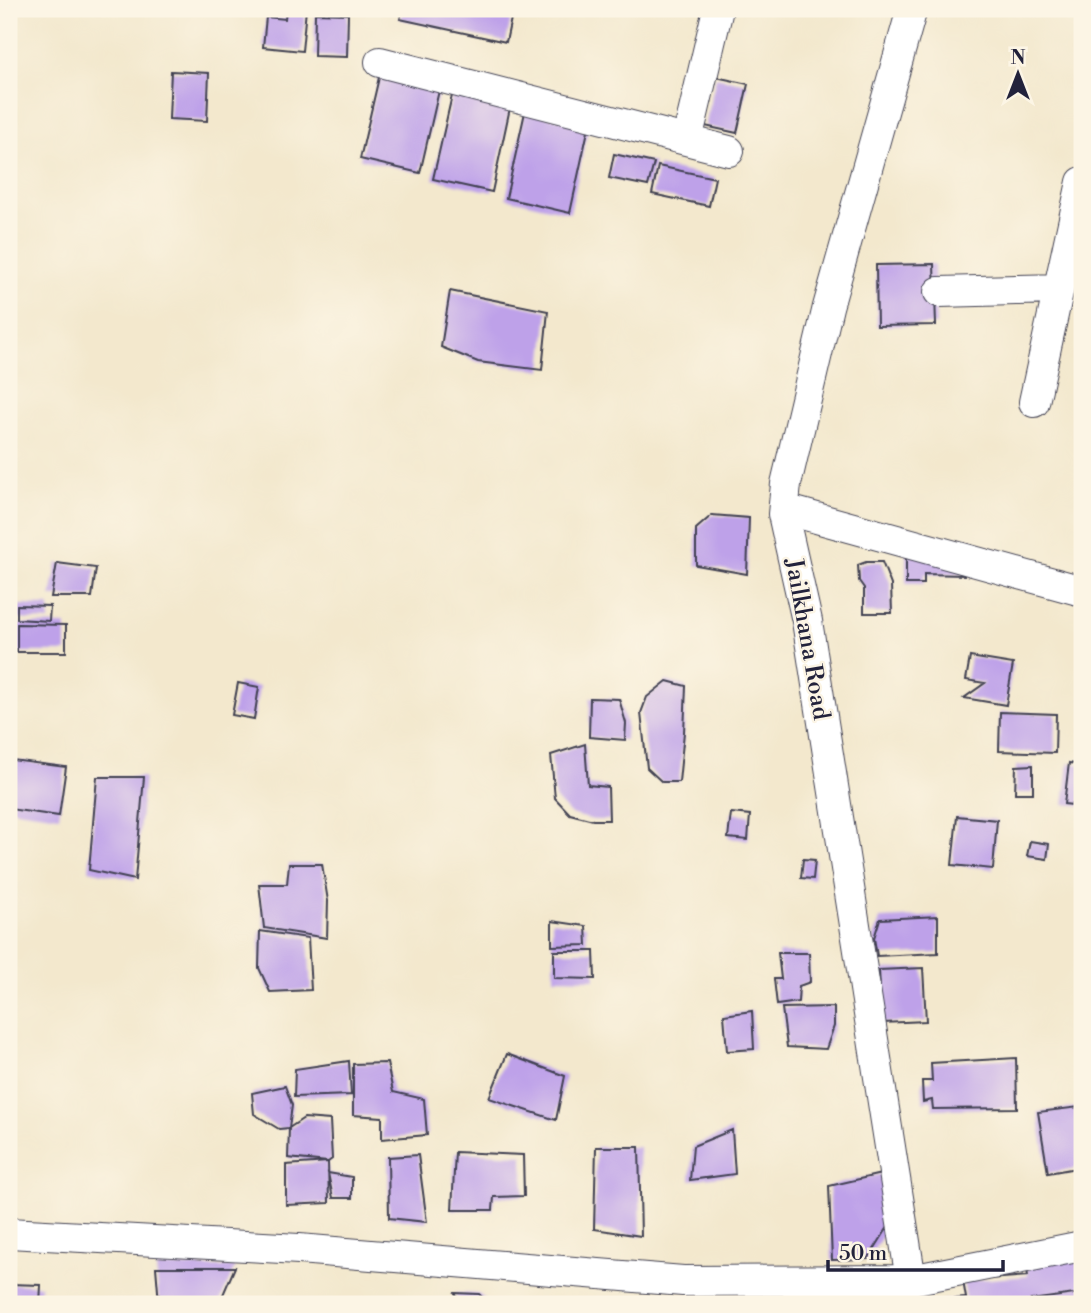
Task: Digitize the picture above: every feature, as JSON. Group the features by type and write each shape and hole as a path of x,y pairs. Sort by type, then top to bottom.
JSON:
{"street":[{"path":"687,141 718,9"},
{"name":"Jailkhana Road","path":"911,1280 809,634 784,509 786,484 828,307 912,9"},
{"path":"380,62 729,151"},
{"path":"1034,402 1082,182"},
{"path":"939,292 1059,289"},
{"path":"784,509 1082,591"},
{"path":"9,1233 299,1249 683,1281 911,1280 1082,1245"}],"building":[{"path":"286,9 306,9 302,51 263,47 266,17 285,19"},
{"path":"403,9 513,9 506,42 400,19"},
{"path":"315,13 348,14 347,57 314,56"},
{"path":"171,71 209,73 207,121 169,119"},
{"path":"380,73 440,86 420,173 360,159"},
{"path":"716,77 748,84 737,133 705,126"},
{"path":"453,91 511,103 492,192 433,179"},
{"path":"525,112 589,126 570,213 506,198"},
{"path":"614,154 654,163 648,186 609,178"},
{"path":"658,166 715,178 709,206 652,194"},
{"path":"934,264 936,325 877,326 876,265"},
{"path":"450,291 548,311 542,370 478,362 441,347"},
{"path":"712,515 749,518 747,574 696,565 696,529"},
{"path":"906,554 963,558 964,575 924,574 924,584 906,584"},
{"path":"882,562 891,585 892,613 864,613 864,588 859,581 858,565"},
{"path":"57,563 96,568 92,597 51,597"},
{"path":"17,605 50,606 49,621 17,619"},
{"path":"17,624 66,625 66,652 17,652"},
{"path":"970,657 1013,664 1006,705 964,698 985,683 966,680"},
{"path":"667,681 686,686 679,782 662,782 647,768 641,713 647,697"},
{"path":"238,683 259,687 254,719 232,715"},
{"path":"590,698 619,699 626,723 625,740 589,737"},
{"path":"1000,712 1056,714 1055,753 999,751"},
{"path":"585,744 588,785 608,787 609,820 593,820 570,814 555,798 551,755"},
{"path":"12,760 66,767 59,816 9,809"},
{"path":"1069,763 1082,765 1082,806 1064,804"},
{"path":"1033,765 1033,793 1015,793 1016,766"},
{"path":"97,777 144,777 135,880 89,870"},
{"path":"731,813 750,815 748,840 728,838"},
{"path":"957,816 997,820 993,869 952,865"},
{"path":"1030,841 1049,844 1047,859 1027,856"},
{"path":"803,859 815,860 813,879 801,878"},
{"path":"289,864 322,864 328,901 327,938 264,928 259,884 287,884"},
{"path":"938,916 938,953 877,956 874,938 880,919"},
{"path":"552,921 586,926 587,945 552,946"},
{"path":"260,931 308,938 311,990 270,992 259,968"},
{"path":"554,951 594,951 595,979 554,978"},
{"path":"778,953 809,953 810,982 799,986 798,1002 777,1005 774,979 781,979"},
{"path":"923,968 926,1021 882,1023 879,970"},
{"path":"834,1007 834,1026 826,1049 787,1047 782,1008"},
{"path":"752,1011 754,1049 727,1051 724,1015"},
{"path":"507,1054 565,1076 556,1120 489,1098"},
{"path":"1016,1058 1017,1108 933,1109 932,1100 923,1102 922,1081 932,1081 931,1063"},
{"path":"349,1061 351,1095 294,1097 295,1069"},
{"path":"387,1063 393,1092 424,1099 427,1135 382,1139 382,1117 353,1115 353,1064"},
{"path":"285,1086 292,1105 289,1128 279,1129 254,1114 252,1093"},
{"path":"1079,1107 1082,1167 1048,1173 1038,1112"},
{"path":"304,1118 330,1120 332,1159 328,1162 288,1158 289,1128"},
{"path":"732,1130 735,1174 690,1180 693,1146"},
{"path":"596,1147 639,1147 641,1236 594,1229"},
{"path":"455,1152 523,1155 524,1196 494,1197 493,1210 452,1210"},
{"path":"418,1155 427,1222 389,1218 388,1157"},
{"path":"328,1162 329,1203 286,1205 286,1165"},
{"path":"894,1171 900,1208 868,1259 832,1260 829,1186"},
{"path":"328,1173 352,1177 352,1198 333,1198"},
{"path":"1082,1249 1082,1293 1031,1300 1033,1304 942,1304 943,1300 966,1298 963,1281 1028,1276 1025,1257"},
{"path":"156,1267 235,1267 219,1304 159,1303"},
{"path":"9,1284 41,1285 40,1304 9,1304"},
{"path":"455,1293 479,1294 489,1304 460,1304"}]}
